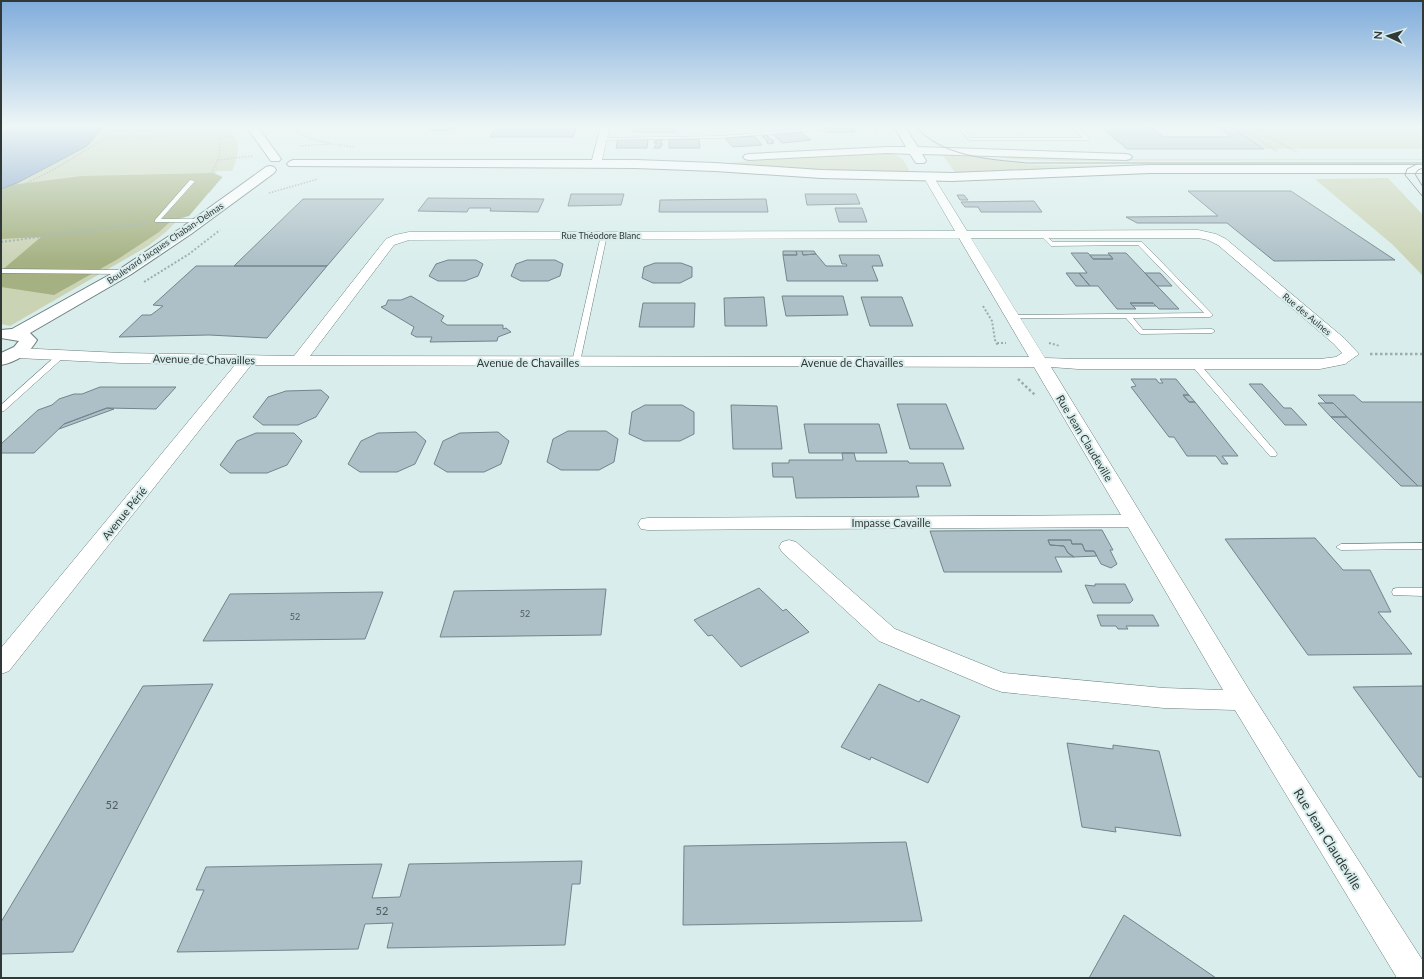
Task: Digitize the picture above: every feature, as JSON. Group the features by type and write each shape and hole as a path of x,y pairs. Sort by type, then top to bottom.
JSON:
{"main road":[{"name":"Boulevard Jacques Chaban-Delmas","path":"8,334 125,272 272,172"},
{"path":"788,172 821,174 928,176 1002,176 1093,172"},
{"path":"925,172 928,176"},
{"path":"1,360 17,353 25,346 28,340 24,336 8,334"}],"street":[{"name":"Rue Jean Claudeville","path":"928,176 1242,700 1415,978"},
{"name":"Rue des Aulnes","path":"963,234 1185,233 1212,237 1222,242 1339,341 1351,354 1340,361 1320,364 1078,364 1040,362"},
{"name":"Rue Théodore Blanc","path":"298,361 390,242 409,236 963,234"},
{"name":"Avenue de Chavailles","path":"17,353 61,356 298,361 1040,362"},
{"name":"Avenue Périé","path":"1,665 247,360"},
{"name":"Impasse Cavaille","path":"648,524 1135,521"},
{"path":"789,547 887,635 1002,682 1164,698 1242,700"}],"lane":[{"path":"157,221 192,182"},
{"path":"157,221 198,221"},
{"path":"1012,316 1210,315 1140,244 1051,244 1042,234"},
{"path":"576,362 604,235"},
{"path":"1,271 125,272"},
{"path":"1127,316 1141,332 1212,331"},
{"path":"1,409 61,356"},
{"path":"1195,364 1273,454"},
{"path":"1341,547 1423,546"},
{"path":"1397,592 1423,592"}],"path":[{"path":"1,196 50,172"},
{"path":"264,196 284,188 323,179"},
{"path":"1,242 157,221"},
{"path":"142,283 190,254 223,227"}],"green space":[{"path":"38,172 217,172 199,199 167,231 148,246 10,326 1,324 1,189 17,183"},
{"path":"851,172 908,172 907,173"},
{"path":"954,172 1050,172 956,174"},
{"path":"212,173 222,177 189,216 171,221 159,232 118,259 54,295 1,287 1,271 41,237 1,239 1,189 11,185 82,176"},
{"path":"1388,178 1423,215 1423,276 1393,245 1315,179"}],"water":[{"path":"1,172 38,172 17,183 1,189"}],"building":[{"path":"1188,191 1291,191 1395,260 1274,261 1227,223 1137,223 1126,217 1218,216"},
{"path":"571,194 624,194 621,205 568,206"},
{"path":"805,194 856,194 860,204 807,205"},
{"path":"957,195 964,195 968,200 960,200"},
{"path":"428,198 544,199 538,212 490,211 491,208 469,208 467,212 418,211"},
{"path":"303,199 384,199 327,266 234,266"},
{"path":"766,199 768,212 659,212 660,200"},
{"path":"1034,201 1042,212 981,212 978,207 965,207 961,202"},
{"path":"835,208 862,208 867,222 839,222"},
{"path":"783,251 796,251 797,255 783,255"},
{"path":"796,251 802,251 803,255 816,254 826,266 847,266 846,264 842,264 839,255 879,255 883,266 872,266 878,281 787,281 783,255 797,255"},
{"path":"802,251 814,251 816,254 803,255"},
{"path":"1071,253 1088,253 1093,259 1113,259 1108,253 1126,253 1179,309 1159,309 1153,303 1130,303 1136,309 1117,309 1098,286 1090,286 1079,273 1087,273"},
{"path":"1090,255 1110,255 1113,259 1093,259"},
{"path":"448,260 476,260 483,264 478,276 465,281 438,281 429,276 436,264"},
{"path":"527,260 555,260 563,264 560,276 548,281 521,281 511,276 516,264"},
{"path":"655,263 681,263 692,267 692,277 680,283 653,283 642,278 644,267"},
{"path":"196,266 327,266 267,338 209,335 119,337 142,315 151,315 163,306 153,305"},
{"path":"1066,273 1079,273 1090,286 1076,286"},
{"path":"1145,273 1160,273 1172,286 1157,286"},
{"path":"411,296 444,316 441,321 447,325 503,325 503,329 506,328 511,332 498,337 497,341 430,342 432,337 416,337 411,334 414,327 381,307 386,305 388,300 401,300"},
{"path":"782,296 843,296 848,315 786,316"},
{"path":"764,297 767,326 725,326 724,298"},
{"path":"861,297 902,297 913,326 870,326"},
{"path":"643,303 695,303 694,327 639,327"},
{"path":"1130,303 1153,303 1156,306 1133,306"},
{"path":"1131,379 1156,379 1159,383 1163,383 1160,379 1176,379 1189,395 1183,395 1189,402 1195,402 1238,456 1222,456 1228,464 1222,464 1216,456 1187,456 1174,437 1169,437 1131,387 1136,386"},
{"path":"1249,384 1262,384 1284,408 1291,408 1307,425 1285,425"},
{"path":"100,387 176,387 156,409 107,408 64,424 34,453 1,453 1,444 38,410 52,405 59,399 74,394 82,394"},
{"path":"321,390 329,397 316,417 298,425 263,425 253,417 268,397 286,391"},
{"path":"1183,395 1189,395 1195,402 1189,402"},
{"path":"1318,395 1354,395 1362,402 1423,402 1423,486 1418,486 1333,403 1326,403"},
{"path":"1318,403 1333,403 1347,417 1331,417"},
{"path":"897,404 946,404 964,449 910,449"},
{"path":"645,405 682,405 694,412 694,434 680,441 644,441 629,434 632,412"},
{"path":"731,405 777,406 782,449 733,449"},
{"path":"107,408 114,409 59,429 64,424"},
{"path":"1331,417 1347,417 1418,486 1401,486"},
{"path":"804,424 879,424 887,453 809,453"},
{"path":"568,431 606,431 618,439 614,462 599,470 561,470 547,462 553,439"},
{"path":"416,432 426,441 415,464 397,472 360,472 348,464 361,441 378,433"},
{"path":"498,432 509,441 501,464 484,472 447,472 434,464 443,441 460,433"},
{"path":"256,433 294,433 302,441 287,465 267,473 230,473 220,465 237,441"},
{"path":"842,453 854,453 856,461 943,463 951,486 916,486 919,497 796,498 793,477 773,477 772,463 789,463 789,460 843,460"},
{"path":"1102,530 1113,550 1110,550 1117,564 1111,568 1101,564 1094,551 1085,551 1082,544 1072,544 1071,540 1048,540 1050,545 1064,546 1068,553 1074,557 1055,557 1062,572 944,572 930,531"},
{"path":"1315,538 1343,570 1370,570 1391,612 1378,612 1412,654 1308,655 1225,539"},
{"path":"1048,540 1071,540 1072,544 1082,544 1085,551 1094,551 1097,556 1074,557 1068,553 1064,546 1050,545"},
{"path":"1095,584 1125,584 1133,600 1130,603 1093,603 1085,585 1095,586"},
{"path":"759,588 783,611 786,609 809,632 741,667 712,635 708,636 694,620"},
{"path":"606,589 601,635 440,637 454,591"},
{"path":"383,592 365,639 203,641 230,594"},
{"path":"1097,615 1153,615 1159,626 1126,626 1128,629 1118,629 1116,626 1101,626"},
{"path":"213,684 73,952 1,954 1,922 143,686"},
{"path":"879,684 919,702 921,699 960,716 928,783 871,757 870,760 841,747"},
{"path":"1423,686 1423,777 1419,777 1353,687"},
{"path":"1067,743 1113,749 1113,745 1159,751 1181,836 1115,827 1116,832 1082,827"},
{"path":"906,842 922,921 683,925 684,846"},
{"path":"582,861 580,884 572,884 565,945 387,948 393,923 365,924 358,949 177,952 204,890 196,890 206,867 382,864 372,898 400,897 409,864"},
{"path":"1124,915 1216,978 1089,978"}],"tram line":[{"path":"1406,172 1405,175 1423,197"},
{"path":"1417,172 1415,174 1423,187"}]}
